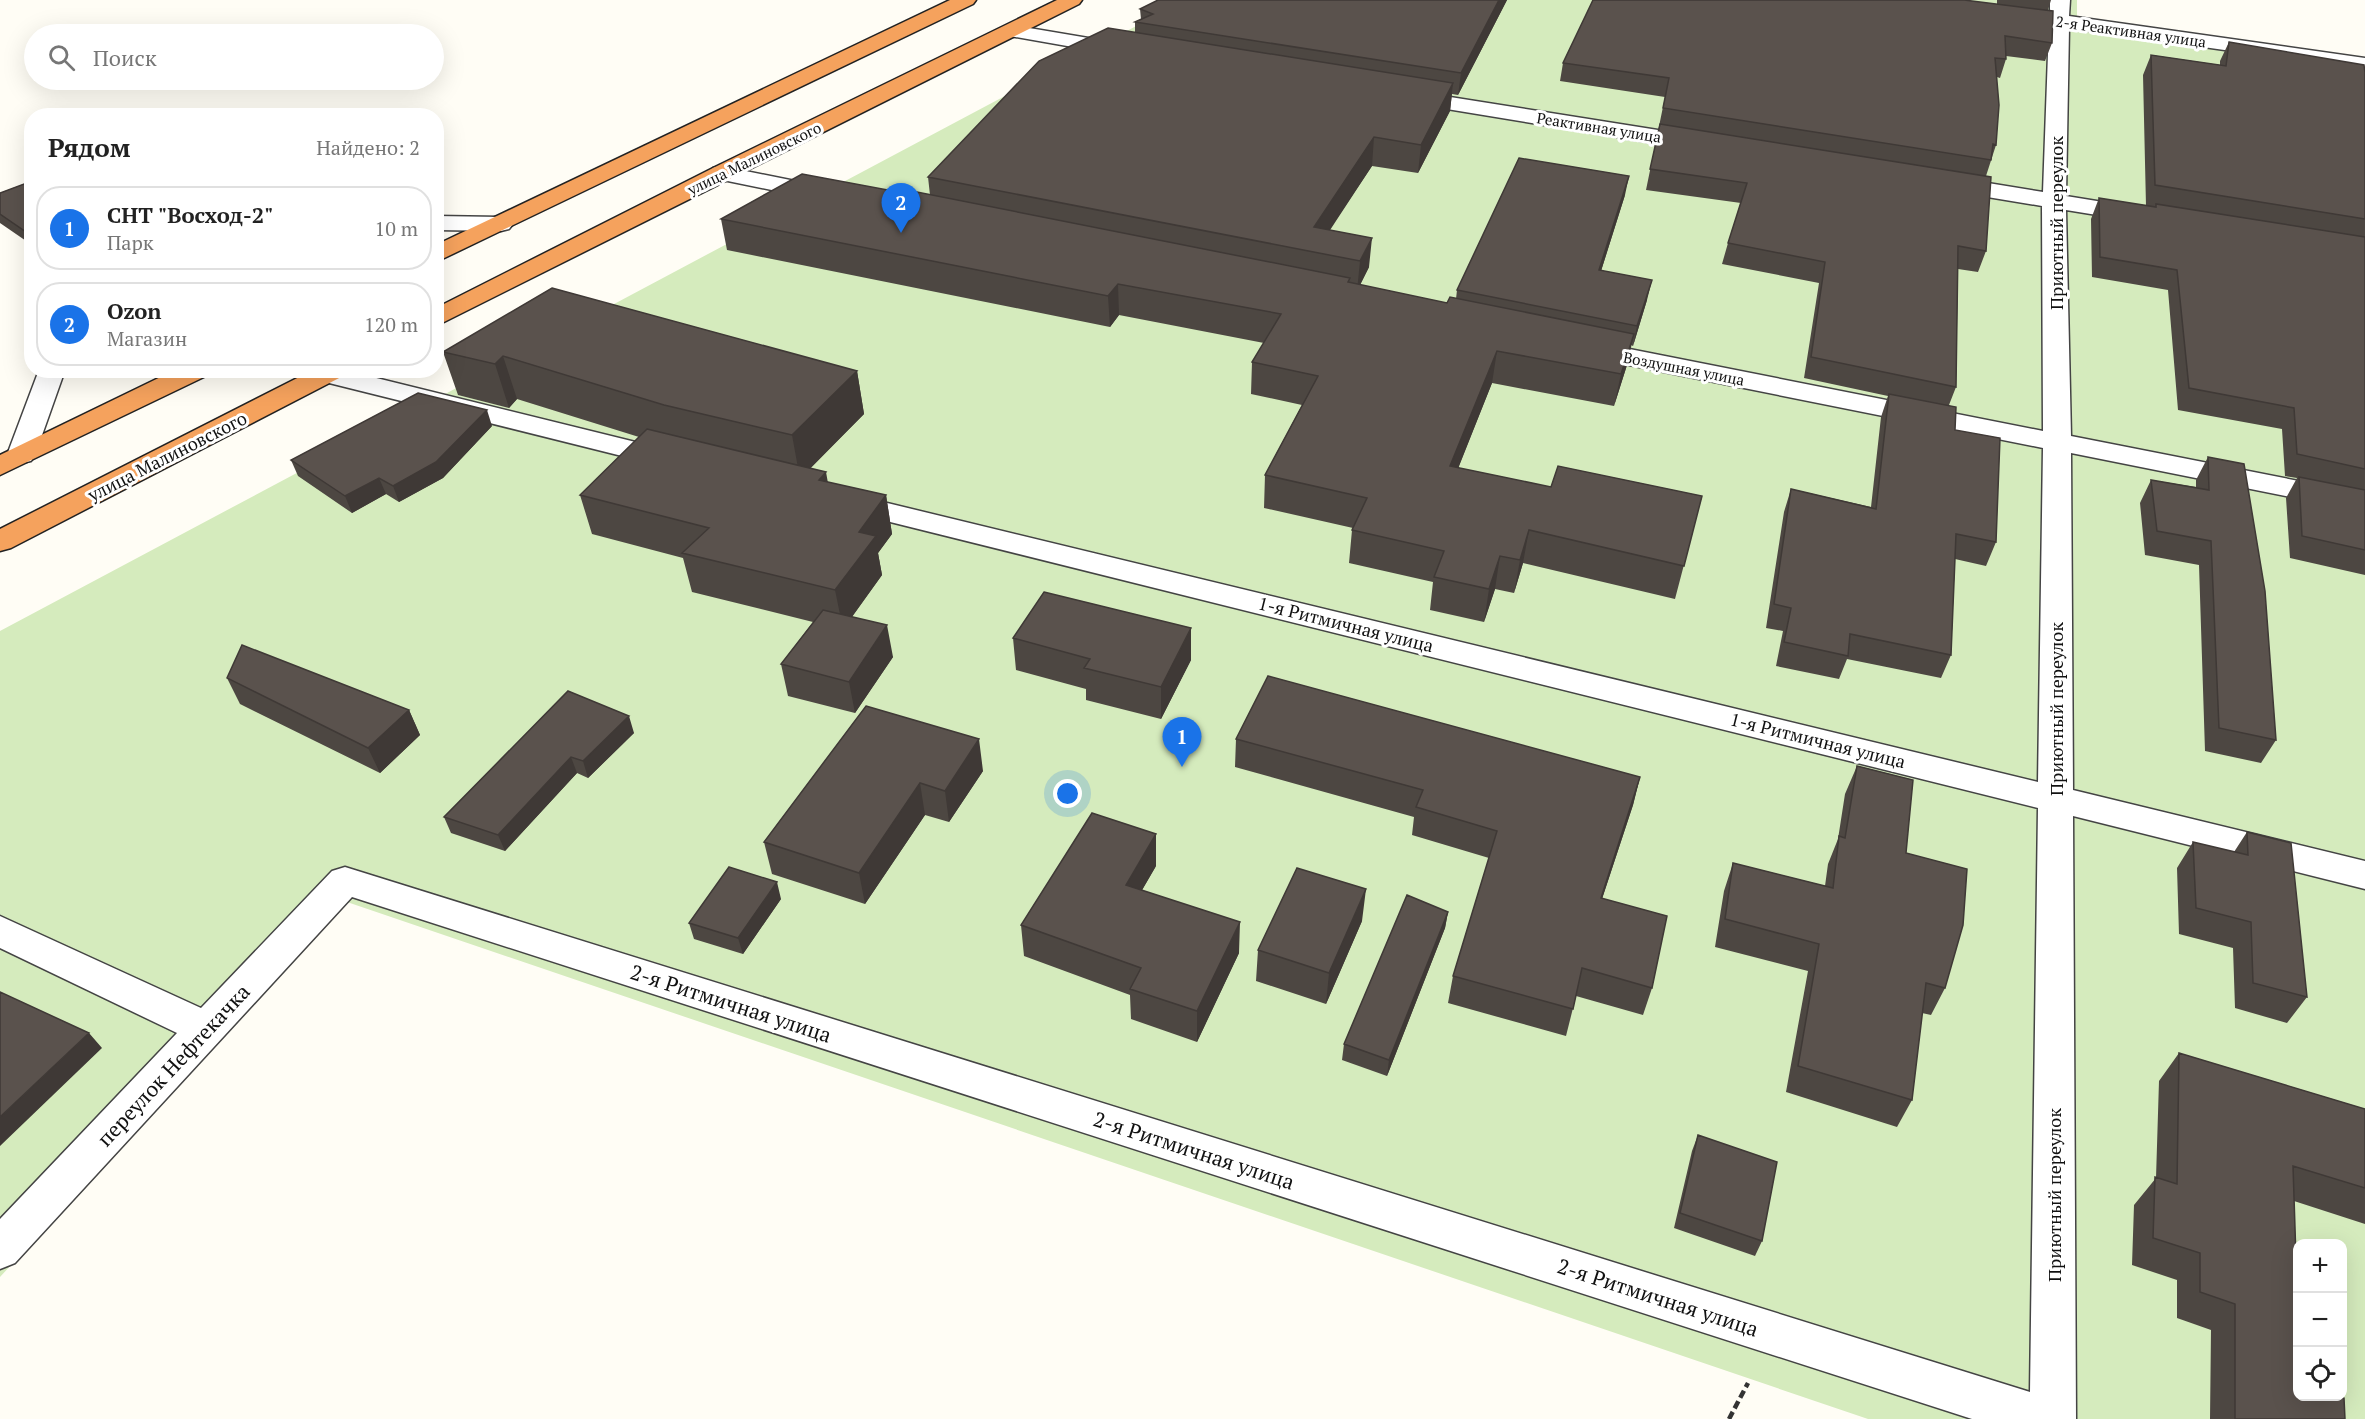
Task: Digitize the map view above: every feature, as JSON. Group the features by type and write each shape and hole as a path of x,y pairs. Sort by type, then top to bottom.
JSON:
{"highway":[{"path":"444,251 966,0"},
{"name":"улица Малиновского","path":"444,314 721,173 1072,0"},
{"path":"11,461 181,378"},
{"name":"улица Малиновского","path":"0,541 320,378"}],"street":[{"name":"2-я Реактивная улица","path":"2014,15 2060,10 2365,64"},
{"name":"Приютный переулок","path":"2053,1419 2057,443 2054,201 2060,10"},
{"path":"1011,31 1140,52"},
{"name":"Реактивная улица","path":"1386,92 1726,148"},
{"path":"721,173 850,200"},
{"path":"1925,180 2158,218"},
{"path":"444,223 501,224"},
{"name":"Воздушная улица","path":"1565,344 2365,503"},
{"path":"11,461 48,378"},
{"path":"350,378 698,465"},
{"name":"1-я Ритмичная улица","path":"814,494 2365,874"},
{"name":"переулок Нефтекачка","path":"0,1249 345,881"},
{"name":"2-я Ритмичная улица","path":"345,881 2044,1419"},
{"path":"0,931 207,1029"}],"green space":[{"path":"1185,0 2077,0 2077,18 2365,58 2365,1419 1868,1419 347,902 0,1277 0,631"}],"building":[{"path":"1158,0 1499,0 1461,73 1135,22 1153,14 1140,9"},
{"path":"1593,0 1964,0 2053,11 2052,43 2005,36 2006,59 1995,58 1999,105 1996,145 1993,144 1991,160 1663,108 1669,78 1563,63"},
{"path":"1108,28 1453,83 1421,145 1374,137 1314,227 1372,238 1360,261 928,177 1039,61"},
{"path":"2229,42 2364,65 2365,219 2155,185 2151,55 2226,66"},
{"path":"1660,124 1991,177 1986,251 1958,246 1956,387 1811,357 1825,262 1728,243 1747,183 1650,169"},
{"path":"1519,158 1629,176 1599,270 1652,280 1637,326 1457,290"},
{"path":"802,174 909,194 912,191 1350,278 1348,282 1447,303 1450,297 1634,334 1621,374 1497,351 1450,466 1551,487 1558,466 1702,496 1684,566 1529,530 1520,560 1500,556 1489,589 1434,577 1444,551 1352,530 1367,498 1265,475 1318,376 1252,362 1281,314 1118,284 1108,296 721,219"},
{"path":"24,184 24,230 0,214 0,193"},
{"path":"2099,198 2156,207 2156,204 2365,237 2365,469 2297,454 2294,408 2189,388 2177,270 2100,257"},
{"path":"552,288 857,371 792,435 664,405 503,356 495,364 444,351"},
{"path":"418,393 487,410 436,462 393,486 379,478 345,496 291,460"},
{"path":"1889,394 1956,407 1955,430 2000,438 1996,542 1956,534 1951,655 1850,634 1848,656 1784,642 1791,608 1774,604 1791,489 1876,509"},
{"path":"647,429 826,472 819,480 886,495 859,532 876,536 835,590 682,553 709,528 580,495"},
{"path":"2208,457 2244,464 2265,591 2276,740 2219,728 2211,541 2157,531 2151,480 2209,490"},
{"path":"2299,477 2365,490 2365,550 2302,536"},
{"path":"1044,592 1191,628 1161,687 1084,668 1090,659 1013,638"},
{"path":"823,610 887,625 849,682 781,664"},
{"path":"242,645 409,710 368,748 227,678"},
{"path":"1268,676 1640,777 1601,898 1667,916 1652,988 1582,968 1573,1009 1453,976 1497,831 1416,807 1423,790 1236,739"},
{"path":"568,691 629,716 583,761 571,757 498,835 444,817"},
{"path":"866,706 979,739 945,791 920,783 859,873 764,842"},
{"path":"1857,766 1913,780 1906,853 1967,869 1963,925 1945,988 1926,983 1912,1100 1798,1066 1819,944 1725,919 1733,863 1833,888 1839,836 1845,838"},
{"path":"1092,813 1156,834 1126,885 1240,922 1197,1011 1130,989 1141,968 1021,925"},
{"path":"2247,832 2291,843 2307,997 2253,983 2251,922 2196,908 2193,842 2248,855"},
{"path":"729,867 777,882 738,938 689,923"},
{"path":"1297,868 1366,889 1329,973 1258,950"},
{"path":"1407,895 1448,912 1389,1060 1344,1044"},
{"path":"0,992 89,1033 0,1117"},
{"path":"2179,1053 2365,1109 2365,1188 2293,1166 2295,1239 2293,1239 2293,1401 2344,1401 2345,1419 2235,1419 2235,1304 2200,1292 2200,1253 2153,1238 2155,1177 2177,1184"},
{"path":"1698,1135 1777,1162 1762,1241 1680,1213"}],"place":[{"name":"Ozon","path":"901,233"},
{"name":"СНТ \"Восход-2\"","path":"1182,767"}]}
